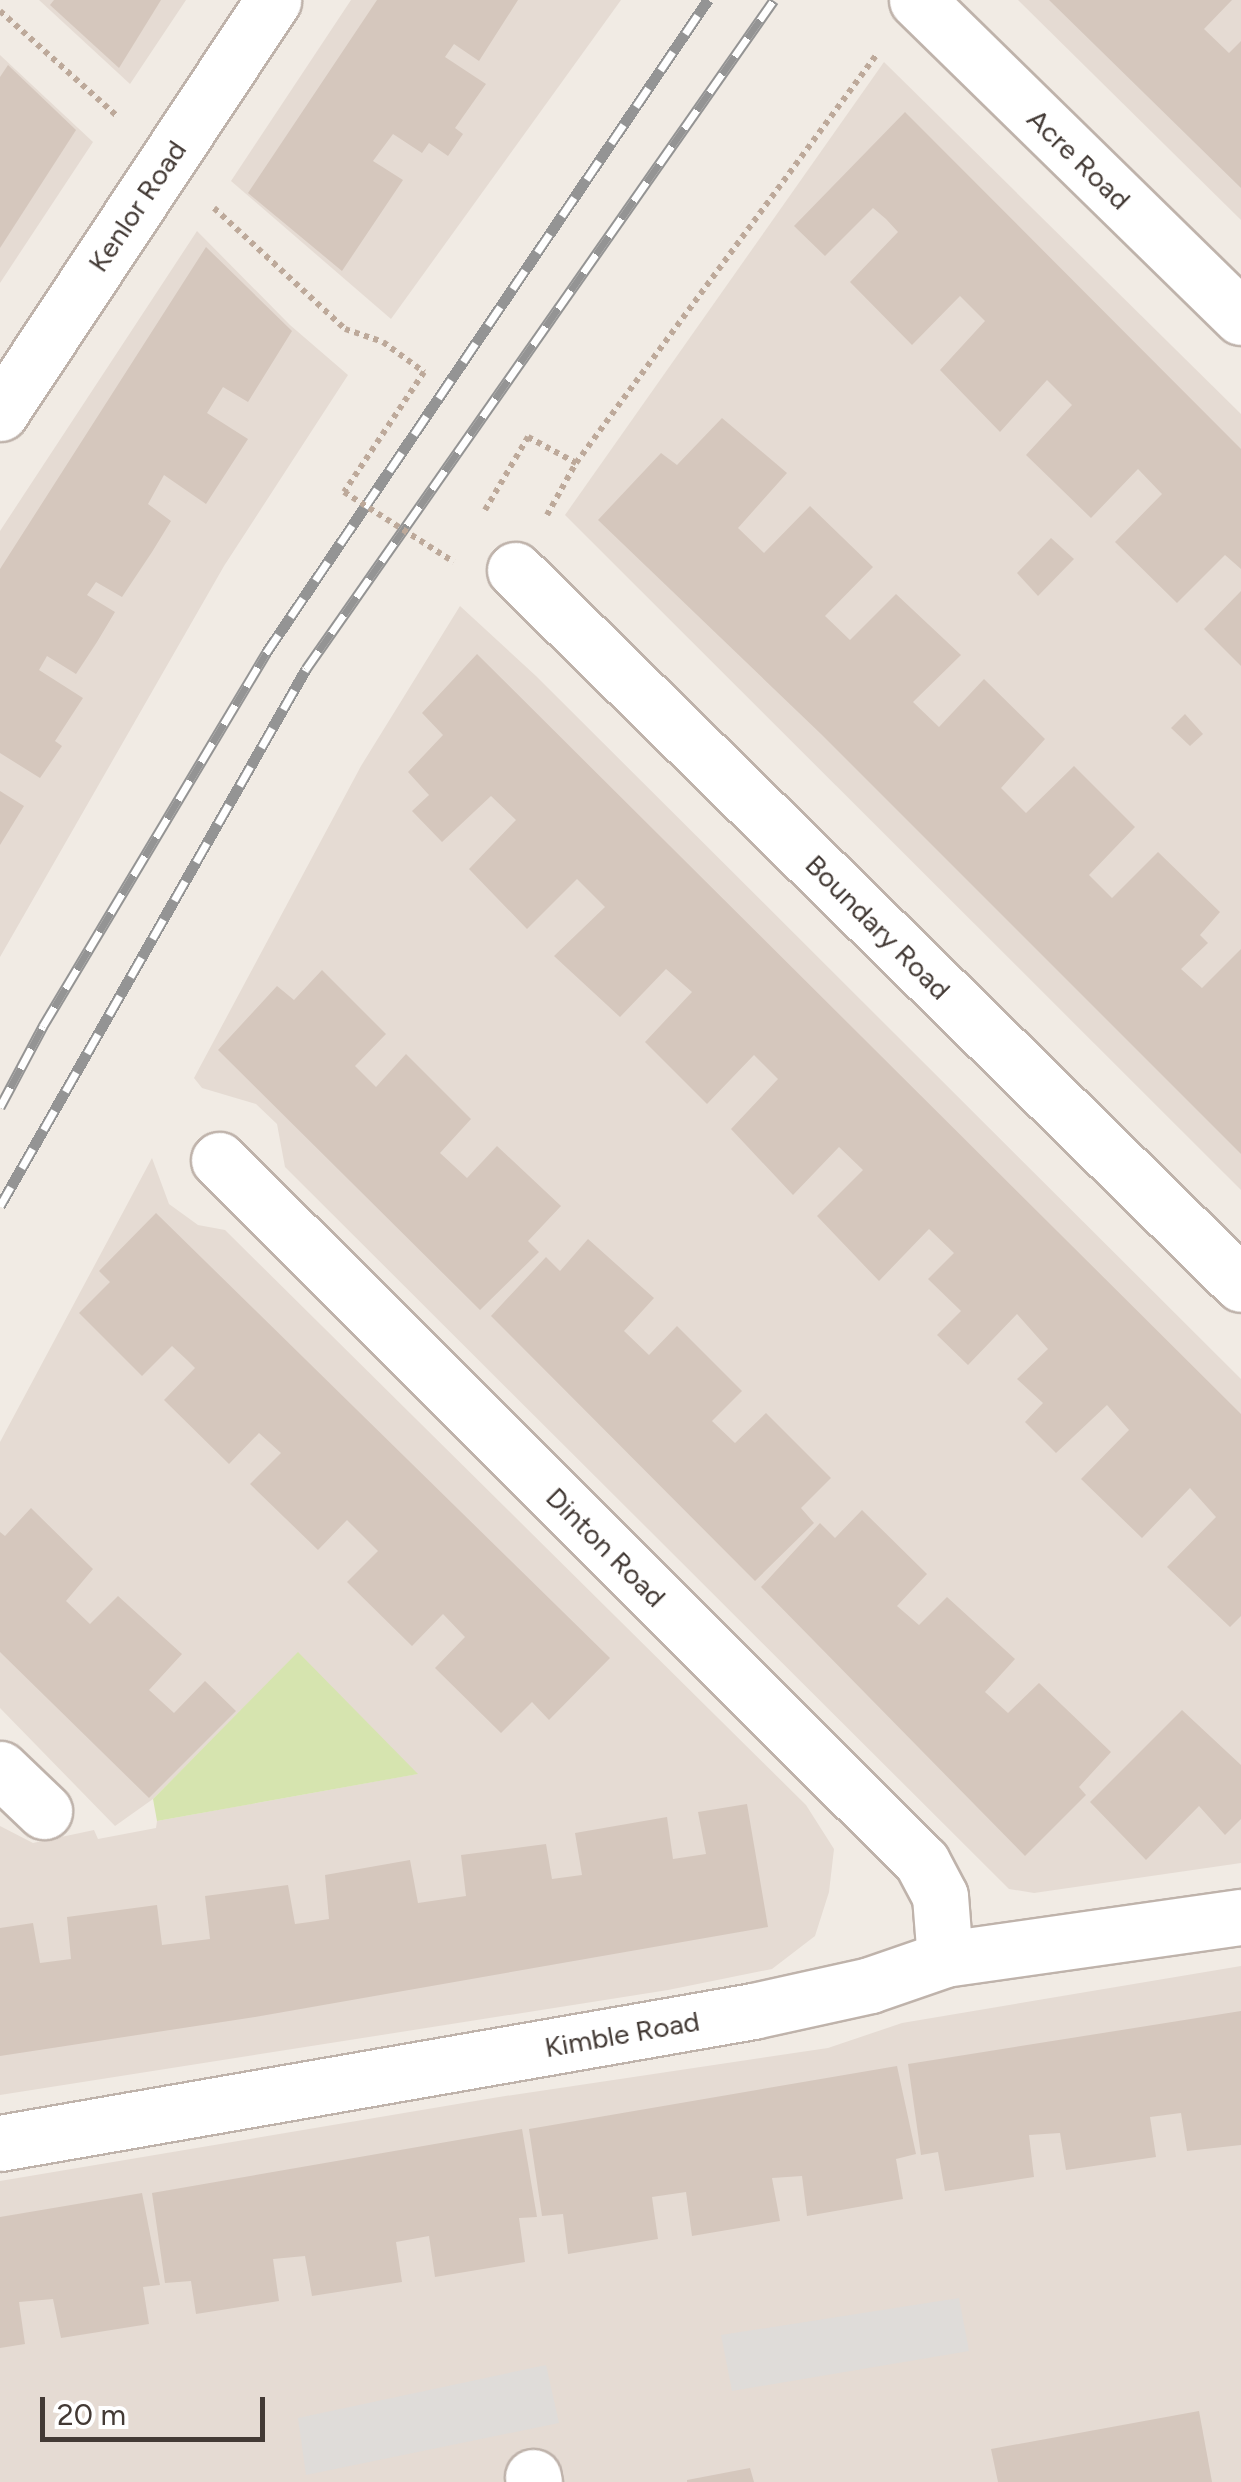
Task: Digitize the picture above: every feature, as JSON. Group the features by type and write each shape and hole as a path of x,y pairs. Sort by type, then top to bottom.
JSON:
{"street":[{"name":"Kenlor Road","path":"0,413 273,0"},
{"name":"Acre Road","path":"917,0 1241,317"},
{"name":"Boundary Road","path":"514,570 1241,1284"},
{"name":"Dinton Road","path":"219,1160 922,1862 940,1896 945,1960"},
{"path":"0,1769 44,1811"},
{"name":"Kimble Road","path":"0,2143 753,2012 870,1985 945,1960 1241,1917"}],"path":[{"path":"0,11 168,160 345,329 383,342 424,372 344,492 454,562 463,547"},
{"path":"545,518 576,464 884,45"},
{"path":"482,516 528,437 576,464"}],"shaded area":[{"path":"39,0 186,0 130,84"},
{"path":"351,0 621,0 391,319 231,181"},
{"path":"1241,0 1241,220 1019,1"},
{"path":"0,55 93,142 0,283"},
{"path":"884,62 1241,414 1241,1190 565,515"},
{"path":"197,231 290,325 348,375 224,566 0,957 0,531"},
{"path":"460,606 536,676 1241,1379 1241,1863 1034,1893 1009,1889 285,1167 277,1124 256,1104 202,1088 194,1078 361,766"},
{"path":"152,1158 169,1204 198,1225 225,1230 806,1805 834,1849 829,1892 815,1936 772,1969 668,1990 0,2095 0,1826 33,1843 94,1830 98,1839 156,1828 157,1821 417,1774 298,1653 153,1799 115,1826 0,1708 0,1442"},
{"path":"1241,1966 1241,2482 0,2482 0,2181 499,2097 828,2048 902,2023"},
{"path":"959,2298 969,2351 732,2391 721,2335"},
{"path":"546,2365 559,2423 306,2475 298,2418"}],"green space":[{"path":"298,1652 418,1774 157,1821 153,1799"}],"building":[{"path":"54,0 161,0 119,68 50,5"},
{"path":"377,0 518,0 479,61 454,44 445,57 486,84 455,128 463,134 448,156 429,143 422,153 393,134 373,161 403,180 342,271 248,193"},
{"path":"1049,0 1232,0 1204,29 1229,53 1241,41 1241,188"},
{"path":"8,65 76,130 0,248 0,77"},
{"path":"905,112 1241,449 1241,569 1225,555 1177,603 1115,542 1162,494 1138,469 1091,518 1026,455 1072,405 1047,380 1000,432 940,370 985,321 960,296 912,345 850,282 898,232 886,219 873,208 825,256 794,226"},
{"path":"206,247 292,331 248,402 223,387 207,413 248,439 206,504 164,475 148,504 171,521 152,552 122,597 96,582 87,595 115,612 97,642 76,674 47,656 39,670 83,698 55,741 62,746 40,778 0,753 0,569"},
{"path":"722,418 787,473 738,528 764,553 810,506 873,567 825,616 850,640 896,594 961,655 913,702 939,727 984,679 1045,739 1001,788 1026,813 1074,766 1135,827 1089,875 1112,898 1158,852 1220,912 1200,935 1208,943 1181,969 1202,988 1241,949 1241,1154 821,734 598,520 661,453 677,465"},
{"path":"1051,538 1074,559 1038,596 1017,573"},
{"path":"1241,591 1241,666 1204,629"},
{"path":"477,654 1241,1414 1241,1616 1230,1627 1167,1567 1216,1517 1190,1488 1142,1538 1081,1479 1129,1430 1107,1405 1056,1453 1025,1422 1043,1403 1017,1379 1048,1349 1017,1314 968,1365 937,1335 961,1311 928,1279 954,1253 929,1229 879,1281 817,1216 863,1170 839,1147 793,1195 731,1129 778,1079 754,1055 707,1104 645,1042 692,992 666,969 620,1017 554,956 605,907 577,879 527,929 469,869 516,820 491,796 442,842 412,811 429,795 408,772 443,735 422,713"},
{"path":"1185,714 1203,734 1190,746 1171,728"},
{"path":"0,791 24,806 0,845"},
{"path":"322,970 386,1034 355,1066 376,1087 406,1054 471,1119 440,1153 467,1178 497,1146 561,1206 528,1241 539,1252 480,1310 218,1050 277,986 294,1000"},
{"path":"156,1213 610,1658 549,1720 532,1702 501,1733 435,1668 465,1637 443,1614 412,1646 347,1582 378,1551 347,1520 318,1550 250,1484 281,1453 259,1433 229,1464 164,1400 195,1368 172,1346 142,1376 79,1313 110,1282 99,1271"},
{"path":"588,1239 654,1298 624,1331 649,1355 677,1326 742,1391 712,1421 735,1443 766,1413 831,1478 801,1508 814,1523 755,1581 491,1316 546,1257 560,1271"},
{"path":"31,1508 93,1569 66,1601 90,1624 118,1596 182,1654 149,1690 174,1713 205,1681 236,1711 149,1798 0,1652 0,1532 5,1536"},
{"path":"862,1510 927,1574 897,1606 919,1625 947,1597 1015,1659 985,1692 1008,1713 1039,1683 1111,1752 1079,1787 1086,1795 1025,1856 761,1587 820,1523 835,1538"},
{"path":"1182,1710 1241,1765 1241,1819 1225,1835 1199,1806 1146,1860 1090,1802"},
{"path":"747,1804 768,1927 255,2017 0,2056 0,1928 33,1923 40,1963 71,1959 67,1917 157,1905 162,1945 210,1939 205,1896 288,1885 295,1924 329,1919 325,1875 410,1860 418,1903 466,1896 461,1855 546,1844 552,1879 582,1875 575,1833 667,1817 673,1859 706,1854 698,1812"},
{"path":"1241,2011 1241,2145 1187,2151 1181,2113 1150,2117 1156,2157 1066,2170 1060,2133 1029,2135 1034,2177 945,2191 938,2152 921,2155 908,2064"},
{"path":"897,2066 916,2154 896,2159 903,2199 807,2216 802,2176 772,2178 780,2221 692,2236 686,2192 652,2197 658,2239 568,2254 563,2214 542,2216 529,2129"},
{"path":"522,2129 537,2217 519,2218 525,2262 435,2277 429,2236 396,2242 402,2282 312,2296 305,2256 273,2259 279,2301 196,2314 191,2281 165,2283 152,2193"},
{"path":"142,2193 160,2285 143,2287 149,2324 61,2338 53,2299 19,2302 25,2344 0,2348 0,2217"},
{"path":"1199,2411 1212,2482 998,2482 991,2449"},
{"path":"750,2468 754,2482 687,2482 687,2480"}],"railway":[{"path":"0,1107 43,1026 266,653 708,0"},
{"path":"0,1206 306,669 774,0"}]}
